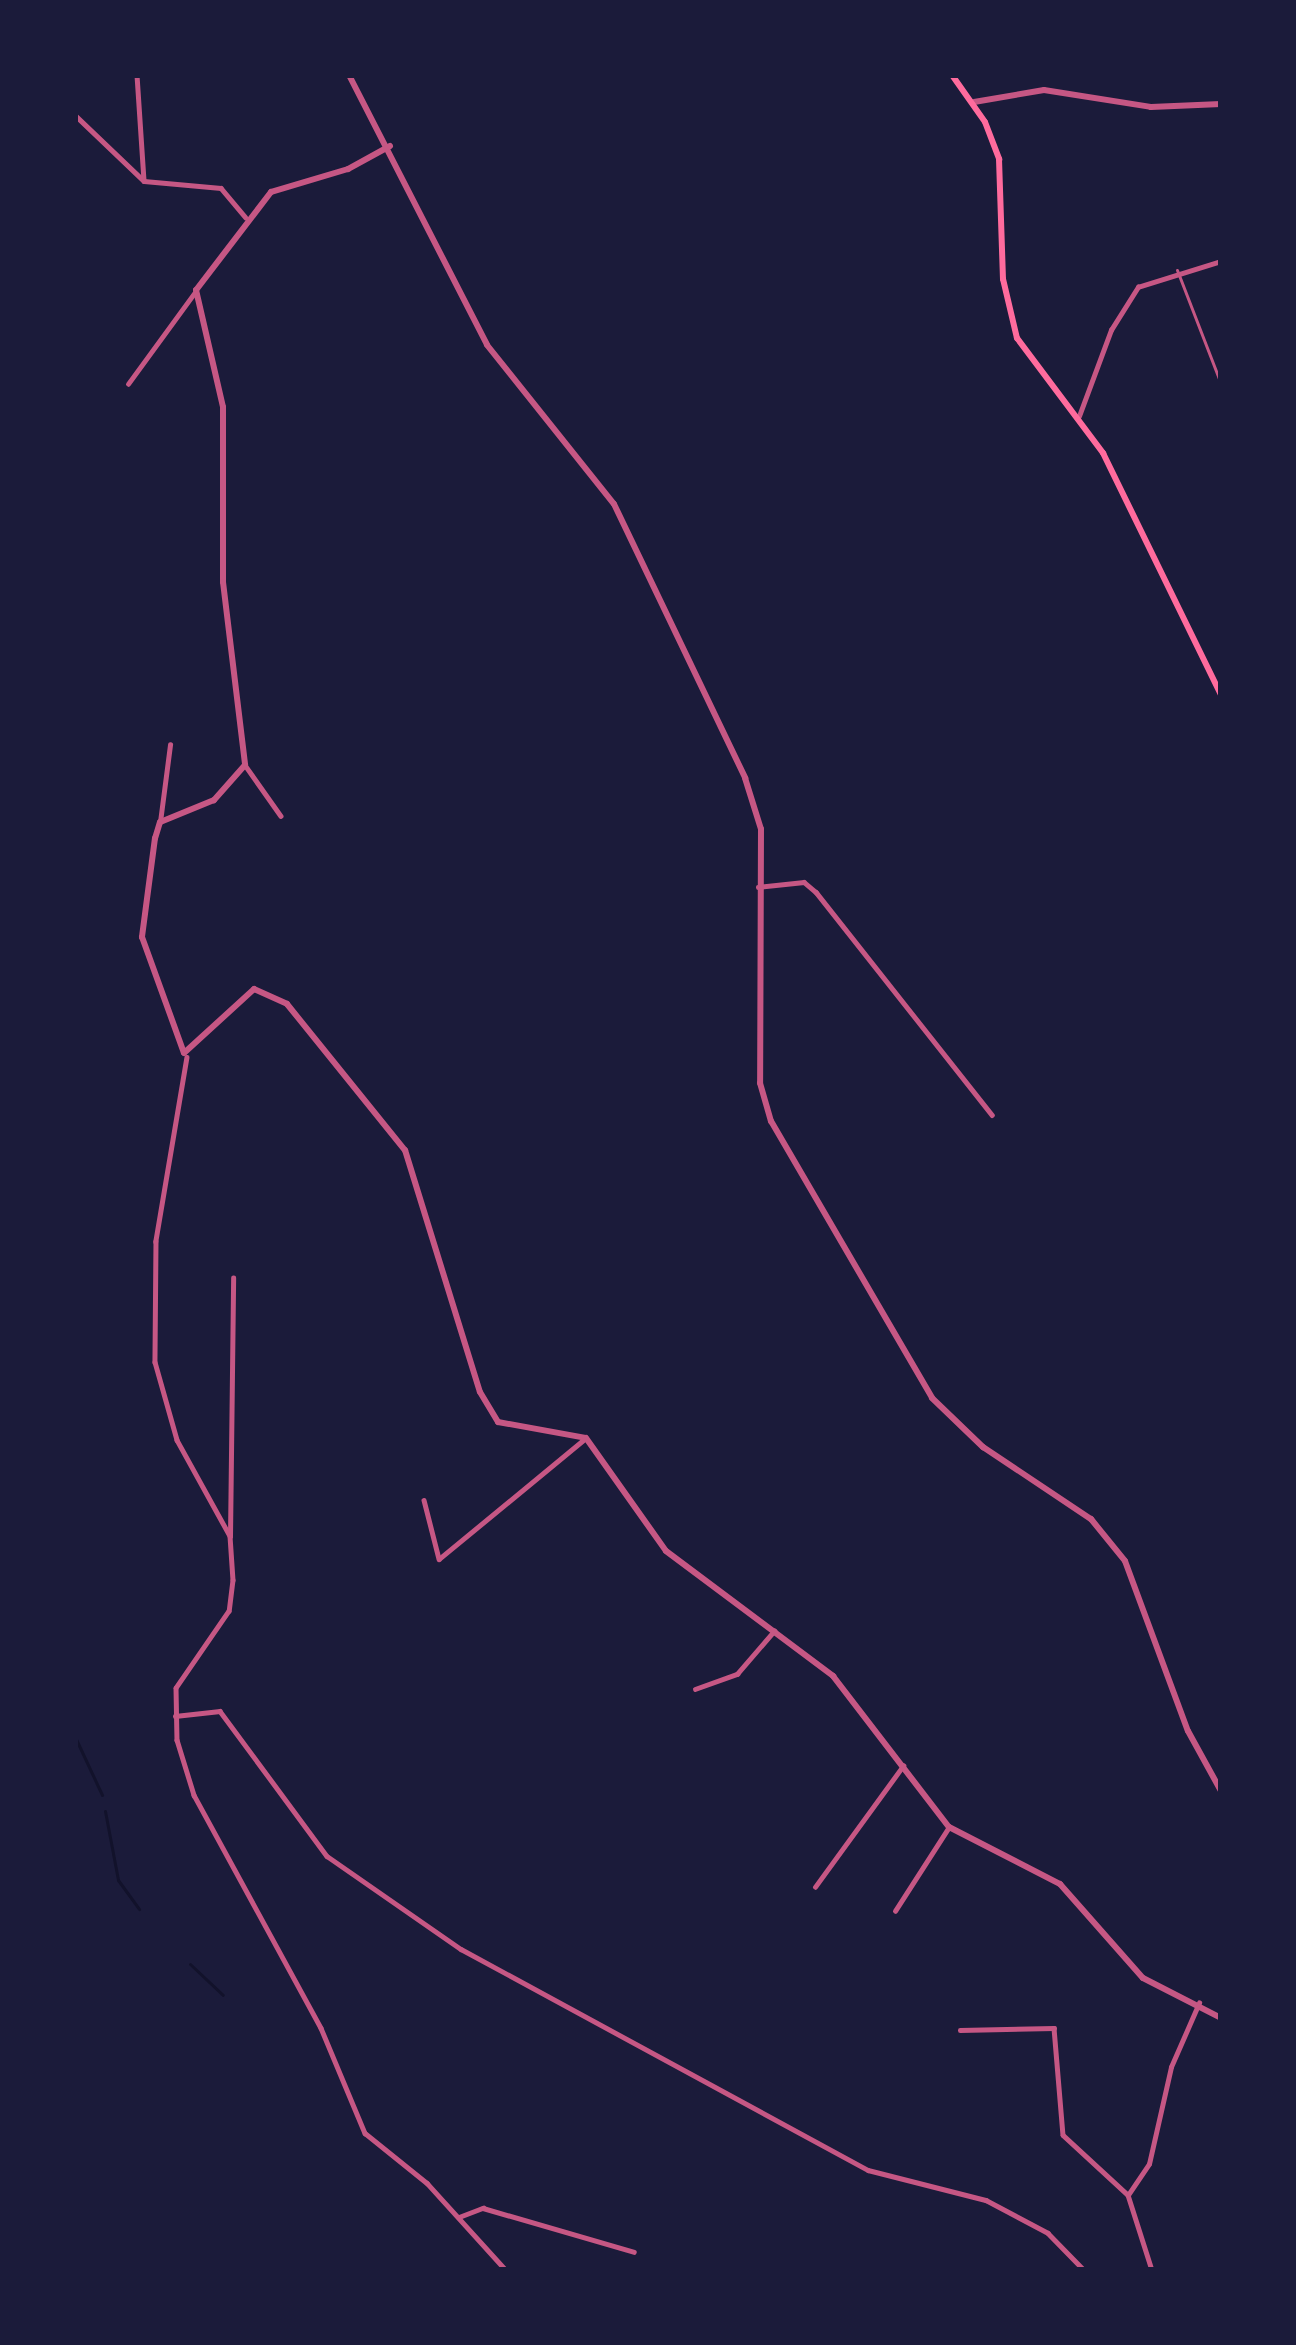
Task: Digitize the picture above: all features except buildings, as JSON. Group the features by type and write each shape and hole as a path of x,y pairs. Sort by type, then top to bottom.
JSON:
{"main road":[{"path":"952,75 974,102 1001,170 1010,323 1033,366 1079,416 1221,695"}],"street":[{"path":"137,75 144,181"},
{"path":"349,75 390,146 487,345 614,504 757,811 760,1083 771,1121 951,1421 1091,1519 1125,1561 1187,1731 1221,1791"},
{"path":"974,102 1044,90 1151,107 1221,104"},
{"path":"75,115 144,181 221,188 245,217"},
{"path":"128,385 245,217 272,192 348,169 390,146"},
{"path":"1079,416 1125,304 1148,279 1221,261"},
{"path":"196,290 223,407 223,583 244,765 281,816"},
{"path":"170,745 142,937 187,1057 156,1241 155,1362 177,1440 230,1536"},
{"path":"160,822 214,800 244,765"},
{"path":"758,886 804,882 816,892 992,1115"},
{"path":"187,1057 246,993 267,990 287,1004 405,1150 489,1410 509,1428 586,1438 665,1551 833,1676 949,1826 1060,1884 1143,1978 1221,2018"},
{"path":"233,1278 230,1611 176,1688 175,1715 194,1795 321,2028 365,2133 459,2217 506,2270"},
{"path":"424,1500 439,1558 586,1438"},
{"path":"694,1688 737,1674 774,1630"},
{"path":"175,1715 220,1712 327,1856 461,1949 868,2170 1006,2211 1048,2233 1084,2270"},
{"path":"815,1887 904,1765"},
{"path":"895,1911 949,1826"},
{"path":"1128,2195 1149,2164 1171,2067 1199,2003"},
{"path":"960,2030 1054,2028 1063,2134 1128,2195 1152,2270"},
{"path":"459,2217 483,2208 634,2252"}],"lane":[{"path":"1177,270 1221,384"}],"waterway":[{"path":"75,1737 102,1795"},
{"path":"105,1811 118,1880 139,1909"},
{"path":"190,1964 223,1995"}]}
